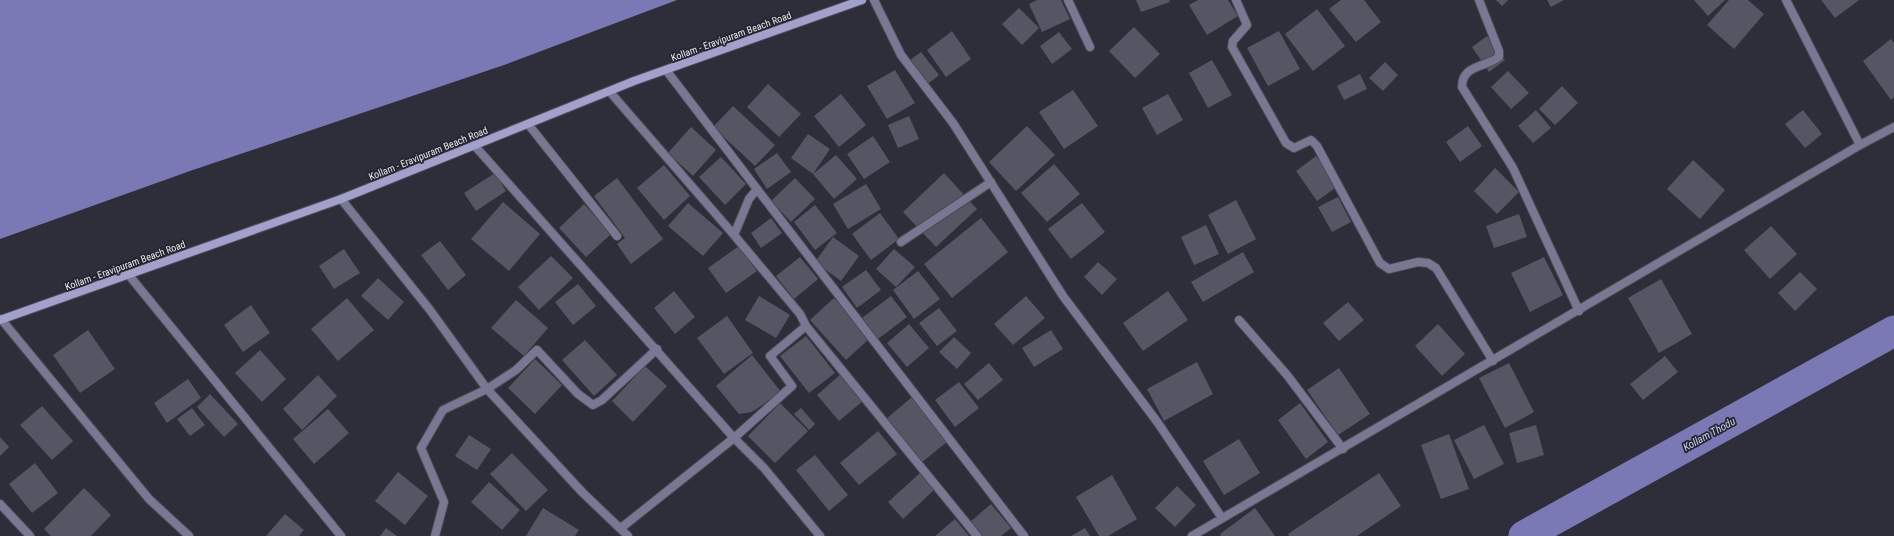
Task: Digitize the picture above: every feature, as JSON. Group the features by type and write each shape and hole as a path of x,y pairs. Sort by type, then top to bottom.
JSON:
{"main road":[{"name":"Kollam - Eravipuram Beach Road","path":"1,320 341,199 666,70 862,0"}],"street":[{"path":"874,0 901,55 953,123 1063,296 1158,423 1222,518"},
{"path":"1068,0 1090,47"},
{"path":"1236,0 1247,25 1233,41 1232,47 1286,143 1294,148 1311,140 1317,146 1380,263 1390,269 1418,262 1428,263 1436,268 1493,361"},
{"path":"1479,0 1499,51 1499,57 1491,63 1466,72 1462,79 1462,87 1513,168 1579,311"},
{"path":"1786,0 1860,145"},
{"path":"666,70 1024,536"},
{"path":"610,92 734,235 800,314 806,326 977,536"},
{"path":"528,124 617,236"},
{"path":"1192,536 1579,311 1860,145 1894,127"},
{"path":"474,145 734,438 764,468 820,536"},
{"path":"901,242 991,182"},
{"path":"734,235 749,199 757,189"},
{"path":"341,199 430,310 487,388 582,492 628,536"},
{"path":"128,274 341,536"},
{"path":"1,320 149,499 189,536"},
{"path":"1239,320 1286,375 1343,449"},
{"path":"620,528 734,438 792,386 770,356 806,326"},
{"path":"436,536 444,502 421,448 443,410 487,388 516,370 537,350 578,394 593,406 602,400 656,349"},
{"path":"0,504 30,536"}],"shaded area":[{"path":"0,0 677,0 507,64 190,171 0,239"}],"building":[{"path":"1037,0 1061,0 1070,19 1042,32 1029,4"},
{"path":"1136,0 1169,0 1170,2 1141,12"},
{"path":"1198,0 1228,0 1238,16 1207,35 1189,5"},
{"path":"1341,0 1364,0 1381,22 1356,42 1329,9"},
{"path":"1496,0 1508,0 1502,6"},
{"path":"1547,0 1564,0 1551,7"},
{"path":"1694,0 1725,0 1708,16"},
{"path":"1729,0 1748,0 1764,14 1734,49 1707,25"},
{"path":"1821,0 1859,0 1835,18"},
{"path":"1019,8 1039,28 1022,45 1002,24"},
{"path":"1317,9 1345,46 1313,71 1285,34"},
{"path":"1134,27 1160,54 1135,78 1109,51"},
{"path":"952,31 971,59 946,77 927,50"},
{"path":"1279,31 1300,69 1268,86 1247,48"},
{"path":"1059,32 1072,49 1052,64 1040,46"},
{"path":"1487,36 1505,60 1489,72 1472,47"},
{"path":"1891,39 1894,43 1894,97 1891,100 1863,61"},
{"path":"921,52 939,75 924,87 906,63"},
{"path":"1212,60 1232,95 1208,108 1189,73"},
{"path":"1385,62 1398,75 1383,91 1369,78"},
{"path":"895,70 915,103 887,119 867,86"},
{"path":"1508,71 1529,93 1511,109 1491,87"},
{"path":"1360,74 1367,89 1344,100 1337,86"},
{"path":"768,84 801,114 779,137 747,107"},
{"path":"1562,86 1578,103 1555,125 1539,109"},
{"path":"1073,90 1098,126 1064,149 1039,112"},
{"path":"841,94 866,125 839,147 814,116"},
{"path":"1168,94 1183,120 1157,135 1142,108"},
{"path":"733,106 775,145 755,166 713,127"},
{"path":"1536,110 1551,128 1533,143 1518,126"},
{"path":"1803,110 1822,134 1805,148 1785,124"},
{"path":"909,116 919,139 898,148 888,125"},
{"path":"1027,126 1055,155 1016,191 989,162"},
{"path":"1468,126 1482,146 1460,162 1446,142"},
{"path":"691,127 716,150 693,176 668,153"},
{"path":"808,134 830,149 813,174 791,158"},
{"path":"873,136 890,162 864,179 847,154"},
{"path":"777,153 791,172 767,189 754,169"},
{"path":"836,155 857,179 834,199 813,174"},
{"path":"1316,156 1338,186 1317,201 1296,171"},
{"path":"721,157 746,184 725,205 699,177"},
{"path":"1693,160 1725,190 1700,219 1667,189"},
{"path":"1054,164 1080,194 1047,222 1021,193"},
{"path":"664,165 690,196 664,220 637,188"},
{"path":"1495,168 1519,192 1497,214 1474,191"},
{"path":"495,173 506,191 476,211 464,193"},
{"path":"944,173 977,209 936,247 903,212"},
{"path":"617,178 663,239 631,264 617,244 625,238 594,196"},
{"path":"795,178 815,199 791,222 771,201"},
{"path":"866,184 881,209 848,229 833,204"},
{"path":"1338,197 1351,222 1332,232 1318,207"},
{"path":"1236,200 1256,239 1228,254 1208,215"},
{"path":"503,202 540,234 509,271 471,239"},
{"path":"688,203 723,233 703,256 668,226"},
{"path":"1082,203 1105,232 1071,259 1048,229"},
{"path":"584,204 611,234 586,257 559,228"},
{"path":"815,205 837,233 815,250 794,222"},
{"path":"880,213 899,239 871,260 852,234"},
{"path":"1519,214 1527,237 1494,248 1486,226"},
{"path":"771,218 782,233 761,248 751,233"},
{"path":"981,218 1008,252 952,298 924,264"},
{"path":"1206,225 1219,254 1194,265 1181,237"},
{"path":"1771,226 1797,254 1770,279 1744,250"},
{"path":"833,237 859,256 841,281 815,262"},
{"path":"440,241 466,275 448,290 421,255"},
{"path":"739,246 757,271 726,293 708,268"},
{"path":"344,249 360,273 334,289 319,266"},
{"path":"894,249 915,267 896,287 876,269"},
{"path":"1243,252 1254,272 1203,302 1191,282"},
{"path":"551,256 573,278 539,310 518,287"},
{"path":"800,257 818,279 794,299 776,276"},
{"path":"1544,257 1563,295 1530,312 1511,273"},
{"path":"1098,262 1117,279 1102,295 1084,277"},
{"path":"866,270 881,290 857,308 842,287"},
{"path":"918,271 940,299 914,319 893,290"},
{"path":"1800,272 1817,289 1795,311 1778,293"},
{"path":"378,278 404,302 388,320 361,296"},
{"path":"1661,279 1692,334 1659,353 1628,298"},
{"path":"578,284 596,306 573,325 555,302"},
{"path":"674,291 695,317 675,334 654,308"},
{"path":"1168,291 1188,320 1143,351 1123,323"},
{"path":"759,296 790,315 776,338 745,320"},
{"path":"891,296 907,317 878,339 862,318"},
{"path":"1026,296 1045,318 1013,345 994,324"},
{"path":"347,298 374,330 338,361 311,329"},
{"path":"834,298 870,338 846,360 810,320"},
{"path":"516,300 548,328 524,356 491,328"},
{"path":"1348,302 1364,320 1339,341 1323,323"},
{"path":"251,305 270,333 243,352 224,325"},
{"path":"939,308 957,331 937,346 919,323"},
{"path":"727,316 753,353 724,374 697,338"},
{"path":"909,324 929,348 907,367 887,343"},
{"path":"1438,324 1465,354 1442,376 1415,346"},
{"path":"88,330 115,369 80,393 53,355"},
{"path":"1051,330 1063,349 1034,367 1022,348"},
{"path":"806,336 835,373 809,393 780,356"},
{"path":"954,337 971,353 957,369 939,352"},
{"path":"585,340 617,375 594,396 562,360"},
{"path":"260,350 286,379 262,402 235,373"},
{"path":"752,355 781,392 752,412 739,414 716,386"},
{"path":"1665,356 1678,372 1643,400 1630,384"},
{"path":"535,359 562,385 535,414 508,388"},
{"path":"1197,362 1213,394 1164,421 1147,389"},
{"path":"989,363 1003,380 978,400 964,384"},
{"path":"1509,363 1534,412 1505,428 1479,378"},
{"path":"645,366 667,386 633,422 612,401"},
{"path":"1339,368 1370,414 1338,435 1307,390"},
{"path":"842,373 864,400 839,421 817,395"},
{"path":"318,375 337,396 302,430 283,409"},
{"path":"188,379 201,398 167,423 154,403"},
{"path":"959,382 979,408 955,427 935,400"},
{"path":"210,394 238,424 224,437 197,407"},
{"path":"912,397 948,441 921,463 885,420"},
{"path":"780,403 808,431 775,463 748,436"},
{"path":"1300,403 1328,442 1306,459 1278,420"},
{"path":"42,406 73,441 52,460 20,425"},
{"path":"192,408 205,425 190,436 177,419"},
{"path":"801,408 815,424 809,430 794,414"},
{"path":"328,409 349,433 314,464 293,439"},
{"path":"1484,425 1504,464 1474,479 1454,440"},
{"path":"1536,425 1544,455 1517,463 1509,433"},
{"path":"878,431 897,454 859,485 840,463"},
{"path":"1449,434 1469,489 1441,499 1421,445"},
{"path":"469,435 491,449 477,470 455,456"},
{"path":"0,437 9,447 0,456"},
{"path":"1239,439 1260,473 1224,495 1203,461"},
{"path":"512,453 548,490 526,511 490,474"},
{"path":"815,455 848,495 829,511 796,470"},
{"path":"35,463 58,493 32,513 9,484"},
{"path":"398,472 428,496 405,525 375,501"},
{"path":"920,473 935,489 903,519 888,502"},
{"path":"1379,473 1401,506 1357,536 1289,536 1288,534"},
{"path":"1112,475 1137,519 1108,536 1099,536 1076,497"},
{"path":"489,482 520,510 502,530 471,502"},
{"path":"1177,486 1196,505 1175,527 1155,508"},
{"path":"84,488 111,515 91,536 51,536 44,529"},
{"path":"991,504 1011,528 1001,536 982,536 970,522"},
{"path":"543,508 579,530 575,536 526,536"},
{"path":"1255,508 1275,536 1221,536 1220,534"},
{"path":"285,514 304,530 299,536 266,536"},
{"path":"955,519 969,536 935,536"},
{"path":"386,528 397,536 380,536"},
{"path":"1085,528 1090,536 1071,536"}],"waterway":[{"name":"Kollam Thodu","path":"1524,536 1894,331"}]}
